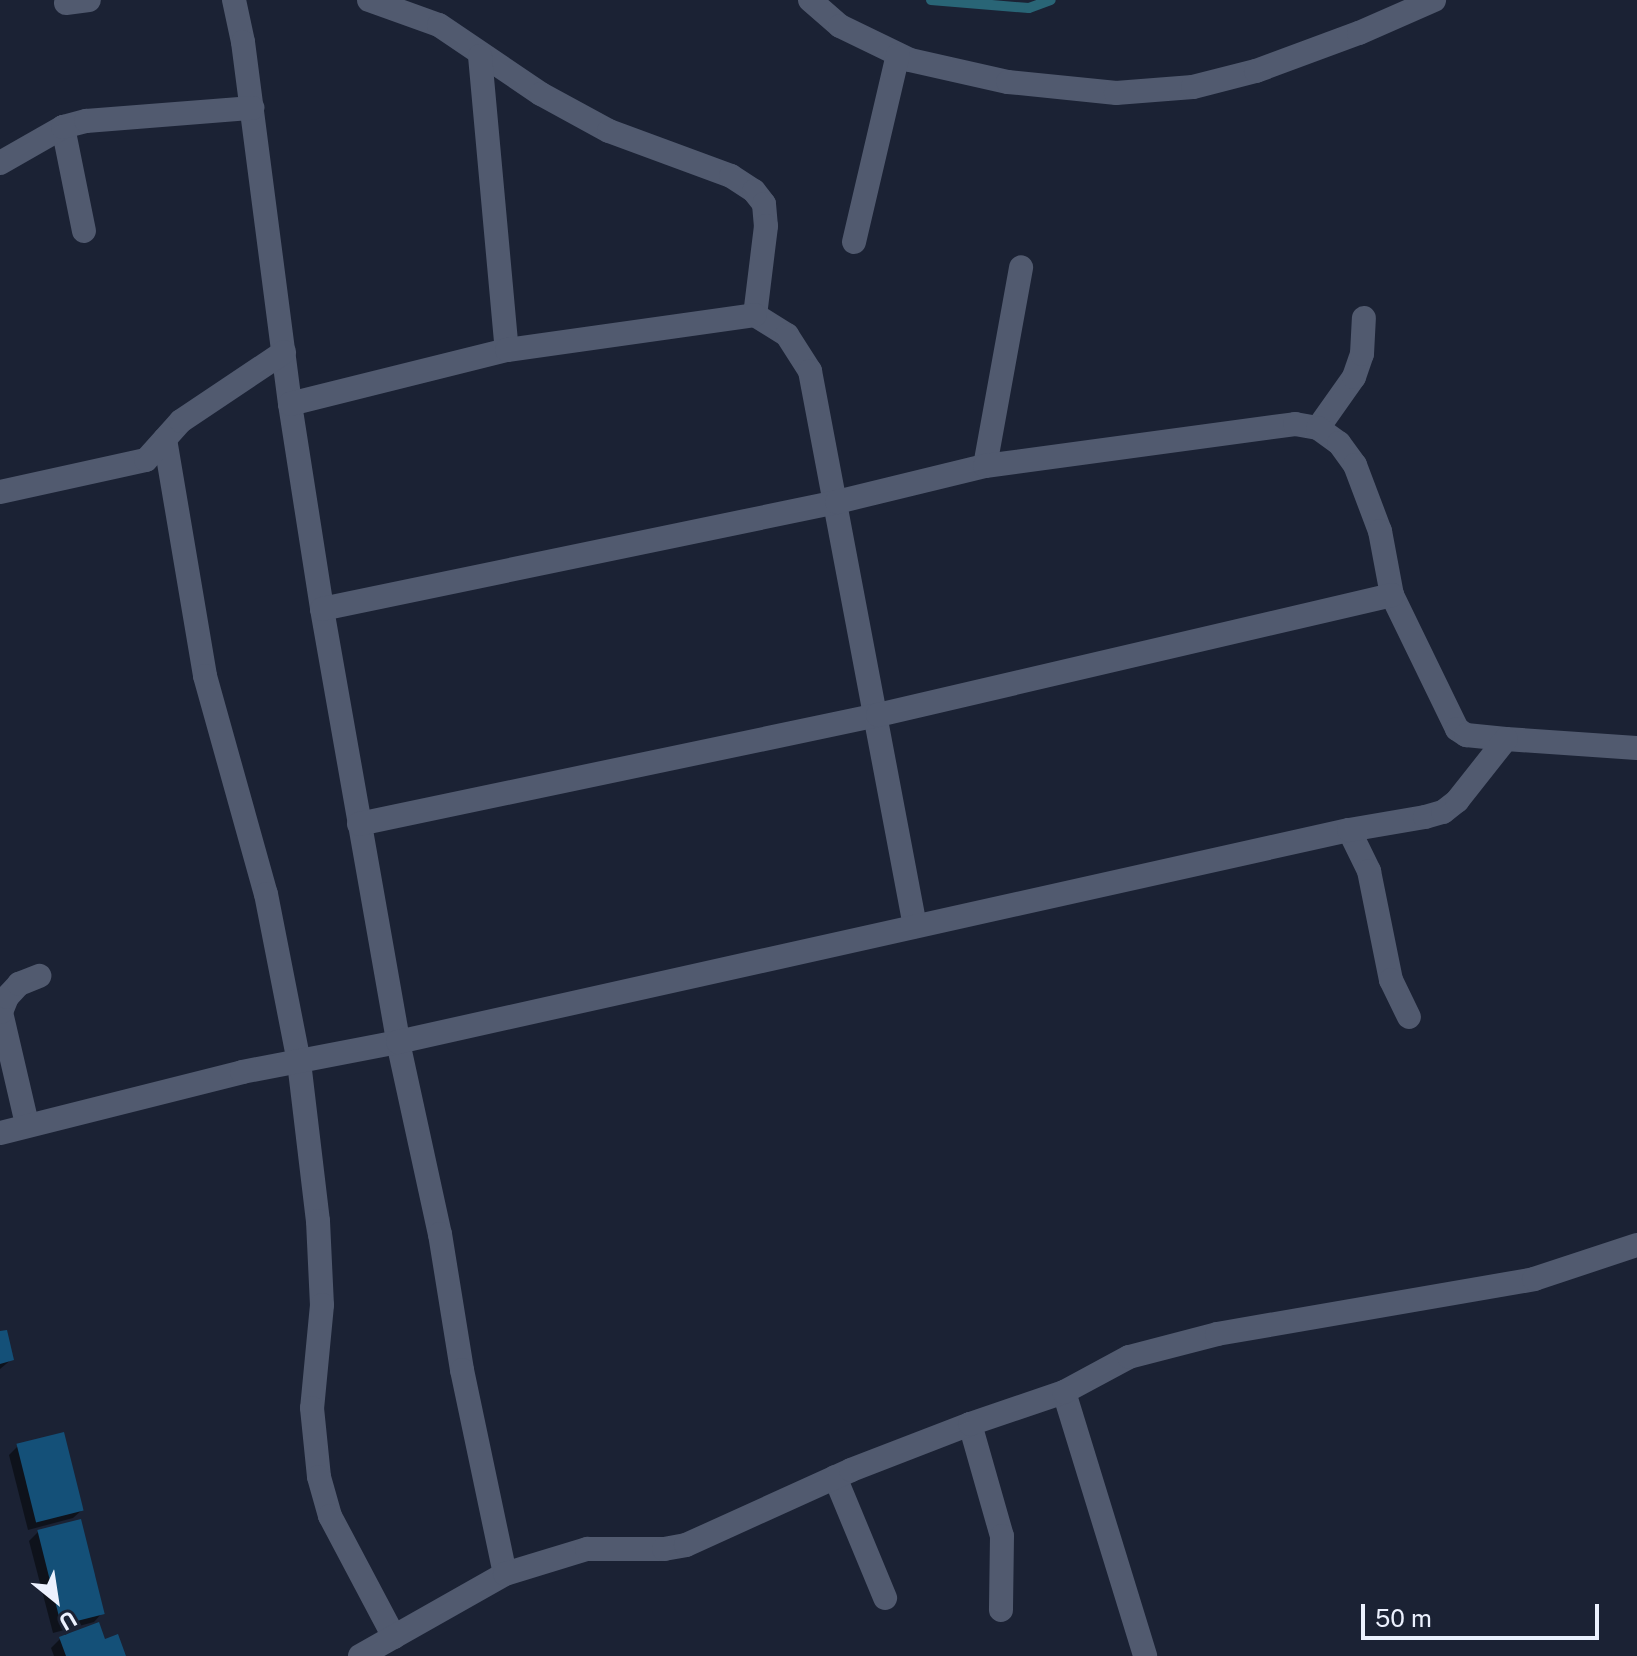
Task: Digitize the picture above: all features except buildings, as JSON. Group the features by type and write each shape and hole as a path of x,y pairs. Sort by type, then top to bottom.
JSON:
{"street":[{"path":"234,0 252,108 290,404 359,824 398,1042 440,1234 462,1370 505,1574"},
{"path":"369,0 439,25 480,56 609,131 731,176 754,191 764,204 766,226 755,315"},
{"path":"810,0 840,26 898,55 945,70 1008,82 1148,93 1193,87 1256,71 1359,33 1434,0"},
{"path":"854,242 898,55"},
{"path":"480,56 507,350"},
{"path":"0,163 63,127 153,113 252,108"},
{"path":"63,127 84,231"},
{"path":"985,466 1021,267"},
{"path":"290,404 507,350 755,315 787,335 810,371 878,715 915,926"},
{"path":"1318,428 1354,377 1362,354 1364,318"},
{"path":"0,492 146,460 181,421 284,352"},
{"path":"322,609 837,502 985,466 1295,424 1318,428 1339,443 1355,465 1380,531 1392,595 1457,729 1466,735 1637,748"},
{"path":"165,439 205,676 266,894 299,1062 318,1221 322,1305 312,1408 319,1477 330,1516 394,1637"},
{"path":"359,824 878,715 1392,595"},
{"path":"0,1133 242,1072 398,1042 1349,830 1443,812 1468,790 1506,739"},
{"path":"1349,830 1369,871 1391,980 1409,1017"},
{"path":"27,1124 1,1012 7,997 19,984 39,976"},
{"path":"360,1656 505,1574 587,1549 664,1549 686,1545 835,1477 970,1424 1064,1392 1129,1357 1217,1334 1534,1279 1637,1245"},
{"path":"1064,1392 1145,1656"},
{"path":"970,1424 1002,1536 1001,1610"},
{"path":"835,1477 885,1598"}],"waterway":[{"path":"931,0 1029,8 1051,0"}]}
